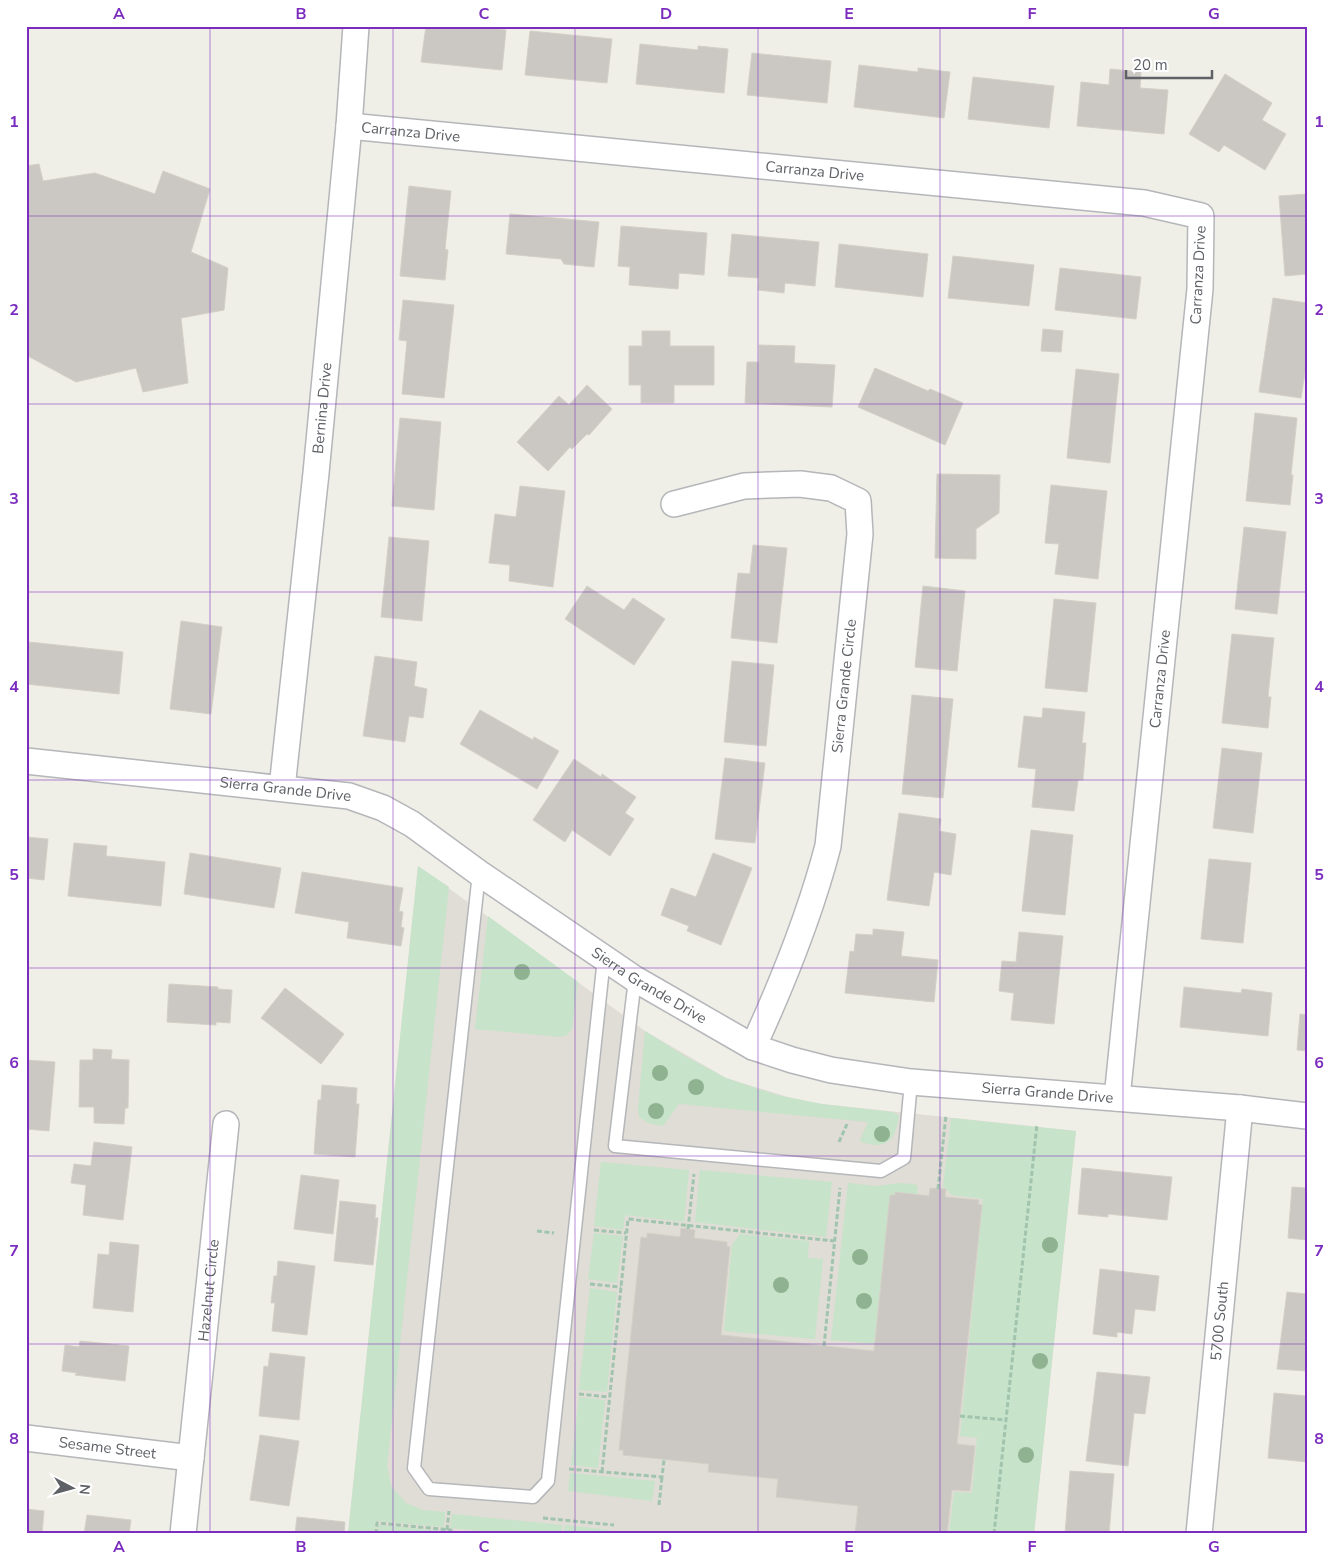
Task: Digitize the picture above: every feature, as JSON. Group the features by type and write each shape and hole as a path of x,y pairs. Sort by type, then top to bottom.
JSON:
{"street":[{"name":"Bernina Drive","path":"282,788 316,473 350,126 356,26"},
{"name":"Carranza Drive","path":"350,126 1144,203 1201,216 1200,289 1117,1098"},
{"name":"Sierra Grande Circle","path":"674,504 744,486 791,485 831,488 858,501 860,534 828,846 817,886 803,925 774,1002 753,1047"},
{"name":"Sierra Grande Drive","path":"26,761 349,796 383,808 412,824 479,873 635,979 753,1047 792,1060 831,1070 911,1082 1240,1108 1307,1116"},
{"name":"5700 South","path":"1199,1534 1240,1108"},
{"name":"Hazelnut Circle","path":"183,1534 226,1124"},
{"name":"Sesame Street","path":"26,1438 191,1458"}],"lane":[{"path":"479,873 414,1468 430,1489 533,1497 548,1481 604,958"},
{"path":"635,979 615,1146 880,1171 904,1158 911,1082"}],"path":[{"path":"938,1188 946,1115"},
{"path":"839,1142 847,1124"},
{"path":"994,1534 1037,1124"},
{"path":"688,1227 695,1166"},
{"path":"824,1346 840,1187"},
{"path":"602,1472 628,1219 688,1227 834,1241"},
{"path":"590,1230 626,1234"},
{"path":"537,1231 554,1233"},
{"path":"584,1283 621,1287"},
{"path":"573,1393 609,1396"},
{"path":"960,1416 1006,1420"},
{"path":"659,1505 664,1460"},
{"path":"566,1468 662,1477"},
{"path":"447,1530 449,1508"},
{"path":"543,1518 614,1526"},
{"path":"376,1534 377,1523 451,1530 451,1534"}],"shaded area":[{"path":"418,866 645,1031 726,1078 794,1099 822,1104 1076,1131 1034,1534 348,1534"}],"green space":[{"path":"418,866 449,887 387,1466 391,1486 406,1503 423,1510 445,1512 444,1527 376,1521 374,1534 348,1534"},
{"path":"488,916 578,982 572,1029 567,1035 560,1037 475,1029"},
{"path":"645,1031 683,1055 726,1078 777,1095 822,1104 893,1112 899,1116 895,1132 888,1141 877,1145 861,1142 860,1140 868,1122 679,1104 663,1126 648,1123 639,1117 638,1108"},
{"path":"951,1118 1076,1131 1034,1534 949,1534 954,1492 972,1493 977,1438 960,1436 983,1199 952,1195 943,1186"},
{"path":"601,1162 689,1170 684,1222 625,1215 623,1230 594,1226"},
{"path":"700,1170 832,1182 826,1237 695,1222"},
{"path":"848,1183 876,1186 900,1183 915,1184 918,1187 917,1194 895,1192 895,1195 890,1195 874,1344 831,1340"},
{"path":"594,1233 623,1236 617,1283 588,1279"},
{"path":"740,1234 809,1241 808,1258 823,1259 815,1339 724,1331 732,1245"},
{"path":"590,1288 617,1292 607,1392 579,1390"},
{"path":"579,1397 605,1400 598,1468 571,1465"},
{"path":"570,1473 655,1481 652,1501 568,1491"},
{"path":"452,1514 562,1525 562,1534 515,1534 450,1528"},
{"path":"378,1525 444,1531 444,1534 377,1534"},
{"path":"565,1525 610,1530 609,1534 564,1534"}],"building":[{"path":"426,26 476,26 506,30 502,70 421,62"},
{"path":"530,31 612,39 607,83 525,75"},
{"path":"640,44 698,50 698,46 728,49 724,93 636,84"},
{"path":"752,53 831,61 827,103 747,95"},
{"path":"859,65 918,72 918,68 950,72 944,118 854,107"},
{"path":"1110,69 1141,72 1140,88 1168,90 1164,134 1077,126 1081,82 1109,85"},
{"path":"1225,74 1272,103 1262,120 1286,134 1265,170 1224,145 1219,152 1189,134"},
{"path":"973,77 1054,86 1049,128 968,119"},
{"path":"39,164 43,181 95,173 155,194 163,171 210,189 191,252 228,268 224,310 181,318 188,383 143,392 136,368 76,382 26,355 26,166"},
{"path":"409,186 451,191 445,249 448,250 445,280 400,276"},
{"path":"1307,194 1307,274 1285,276 1279,196"},
{"path":"510,214 599,222 594,267 564,264 561,259 506,254"},
{"path":"621,226 707,233 704,275 679,273 678,289 629,285 630,267 618,266"},
{"path":"732,234 819,242 815,286 785,283 784,293 758,290 759,278 728,276"},
{"path":"839,244 928,254 923,297 835,287"},
{"path":"953,256 1034,265 1029,306 948,298"},
{"path":"1060,268 1141,277 1136,319 1055,310"},
{"path":"1273,298 1307,303 1307,360 1301,398 1259,392"},
{"path":"403,300 454,305 444,398 402,394 407,341 399,340"},
{"path":"1043,329 1063,331 1061,352 1041,351"},
{"path":"642,331 670,331 670,346 714,346 714,385 674,385 674,403 641,403 641,385 629,385 629,346 642,346"},
{"path":"759,345 795,346 794,363 835,365 832,407 745,403 747,362 759,362"},
{"path":"875,368 928,391 930,389 963,403 945,445 858,407"},
{"path":"1076,369 1119,374 1110,463 1067,458"},
{"path":"587,385 612,409 589,435 587,434 572,449 570,447 548,471 517,442 559,396 569,405"},
{"path":"1255,413 1297,418 1290,505 1246,501"},
{"path":"400,418 441,422 434,510 392,506"},
{"path":"937,474 1000,475 999,513 976,529 976,559 935,558"},
{"path":"1051,485 1107,491 1098,579 1055,574 1059,544 1045,543"},
{"path":"520,486 565,491 553,587 509,581 510,565 489,563 495,514 516,517"},
{"path":"1244,527 1286,532 1277,614 1235,609"},
{"path":"389,537 429,541 422,621 381,617"},
{"path":"753,545 787,548 777,643 731,638 738,573 750,574"},
{"path":"587,586 624,610 633,598 665,619 634,665 565,619"},
{"path":"923,586 965,591 957,671 915,667"},
{"path":"1054,599 1096,603 1087,692 1045,688"},
{"path":"181,621 222,627 211,714 170,709"},
{"path":"1232,634 1274,638 1268,697 1271,697 1268,728 1222,723"},
{"path":"29,642 123,652 119,694 26,684"},
{"path":"375,656 417,662 414,686 427,689 423,718 409,716 405,742 363,736"},
{"path":"732,661 774,665 766,746 724,742"},
{"path":"912,695 953,699 943,798 902,794"},
{"path":"1043,708 1085,712 1082,743 1086,743 1083,780 1078,780 1074,811 1032,807 1036,769 1018,767 1024,716 1042,718"},
{"path":"480,710 533,740 534,737 559,751 537,789 460,744"},
{"path":"1222,748 1262,753 1253,833 1213,828"},
{"path":"725,758 765,763 755,843 715,839"},
{"path":"574,759 601,777 602,774 636,797 625,813 634,819 610,856 572,830 565,842 533,820"},
{"path":"899,813 941,819 939,831 956,834 951,875 934,872 929,906 887,900"},
{"path":"1031,830 1073,835 1065,915 1022,911"},
{"path":"26,837 48,839 44,880 26,878"},
{"path":"74,843 107,846 106,856 165,862 161,906 68,896"},
{"path":"190,853 281,868 274,908 184,894"},
{"path":"713,853 752,868 721,945 687,931 689,926 661,915 671,888 696,897"},
{"path":"1209,859 1251,863 1243,943 1201,939"},
{"path":"302,872 403,888 399,911 403,912 401,927 404,928 401,946 347,938 349,922 295,913"},
{"path":"873,929 904,932 901,956 938,960 934,1002 845,993 850,951 854,952 856,934 873,935"},
{"path":"1019,932 1063,936 1054,1024 1011,1020 1014,993 999,991 1002,961 1016,962"},
{"path":"169,984 218,987 218,989 232,990 230,1023 216,1022 216,1025 167,1022"},
{"path":"1184,987 1241,993 1242,989 1272,993 1268,1036 1180,1027"},
{"path":"285,988 344,1034 321,1064 261,1018"},
{"path":"1300,1014 1307,1015 1307,1051 1297,1050"},
{"path":"93,1049 112,1050 111,1059 129,1060 128,1108 125,1108 124,1124 94,1123 94,1107 79,1107 80,1060 93,1060"},
{"path":"26,1060 55,1062 49,1131 26,1129"},
{"path":"322,1085 357,1088 356,1104 359,1104 355,1157 314,1154 318,1100 321,1100"},
{"path":"94,1142 132,1147 123,1220 83,1215 86,1185 71,1183 74,1164 91,1166"},
{"path":"1082,1168 1172,1177 1167,1220 1108,1214 1108,1217 1078,1214"},
{"path":"301,1175 339,1180 333,1234 294,1229"},
{"path":"1292,1187 1307,1188 1307,1240 1288,1238"},
{"path":"930,1188 946,1189 945,1197 979,1200 978,1204 982,1205 957,1444 975,1446 970,1491 952,1490 947,1534 855,1534 858,1506 776,1497 778,1479 708,1472 709,1464 623,1455 623,1450 619,1450 641,1237 647,1238 647,1233 680,1237 681,1228 695,1230 694,1238 727,1242 727,1246 730,1247 721,1335 874,1351 890,1195 895,1195 895,1192 929,1196"},
{"path":"340,1201 376,1205 375,1218 378,1218 373,1265 334,1261"},
{"path":"110,1242 139,1245 133,1312 93,1308 98,1254 109,1255"},
{"path":"278,1261 315,1266 307,1335 272,1331 275,1303 271,1303"},
{"path":"1100,1269 1159,1276 1155,1311 1135,1309 1132,1334 1117,1332 1117,1337 1093,1334"},
{"path":"1287,1292 1307,1294 1307,1371 1277,1369"},
{"path":"80,1341 129,1346 125,1381 75,1375 77,1373 62,1371 65,1345 79,1347"},
{"path":"270,1353 305,1357 299,1420 259,1416 264,1366 268,1367"},
{"path":"1097,1372 1150,1377 1145,1414 1134,1413 1128,1466 1086,1461"},
{"path":"1274,1393 1307,1396 1307,1462 1268,1458"},
{"path":"260,1435 299,1441 289,1506 250,1500"},
{"path":"1070,1471 1114,1474 1109,1534 1065,1534"},
{"path":"26,1509 44,1511 42,1534 26,1534"},
{"path":"87,1515 131,1520 129,1534 84,1534"},
{"path":"297,1517 345,1522 344,1534 295,1534"}]}
